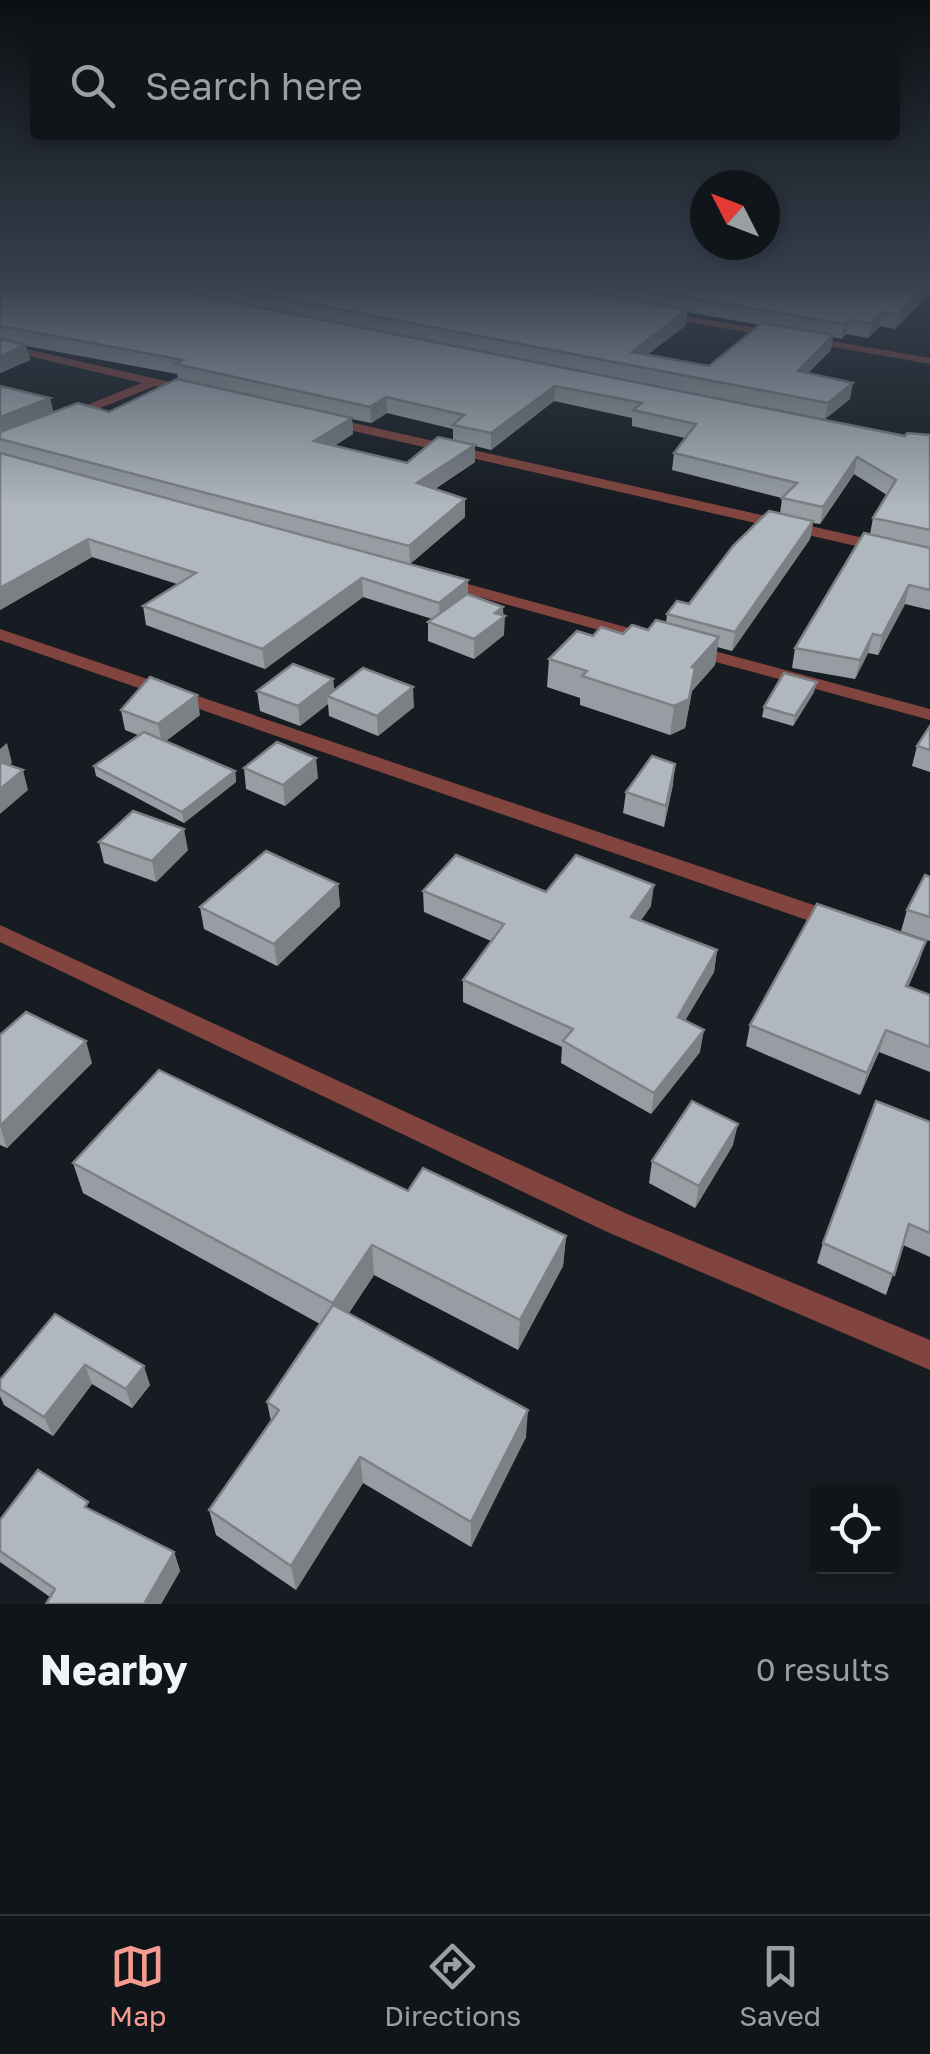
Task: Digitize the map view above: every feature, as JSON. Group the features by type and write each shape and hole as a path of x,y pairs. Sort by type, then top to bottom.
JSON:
{"lane":[{"path":"46,357 213,395"},
{"path":"52,424 154,382"},
{"path":"310,417 930,558"},
{"path":"436,580 664,643"},
{"path":"0,634 855,928"},
{"path":"683,648 930,716"},
{"path":"0,933 615,1222 930,1355"}],"building":[{"path":"166,357 508,357 905,436 930,435 930,530 873,518 896,480 857,457 823,507 782,498 797,483 674,453 696,424 633,410 642,403 555,386 491,433 453,425 464,415 386,397 370,407 176,364 183,360"},
{"path":"587,357 659,357 709,366 720,357 812,357 798,371 853,383 828,403"},
{"path":"177,379 352,418 314,441 407,463 438,437 475,445 417,483 465,499 409,546 0,439 0,432 78,403 109,412"},
{"path":"0,386 50,398 0,417"},
{"path":"0,453 468,580 439,603 362,578 262,649 143,606 196,573 88,539 0,588"},
{"path":"769,511 813,521 735,632 667,614 677,601 689,604 733,546"},
{"path":"864,533 930,548 930,590 909,585 882,636 873,634 860,660 795,648"},
{"path":"467,594 503,607 495,613 505,616 474,639 428,622"},
{"path":"656,620 719,637 692,667 695,668 689,699 674,706 582,676 587,671 549,659 577,631 593,636 601,627 623,634 632,625 648,630"},
{"path":"293,664 333,679 298,706 257,691"},
{"path":"363,668 413,687 377,716 327,696"},
{"path":"784,673 817,682 795,716 764,707"},
{"path":"150,677 197,695 158,724 121,710"},
{"path":"930,726 930,750 917,746"},
{"path":"144,732 235,771 182,812 94,766"},
{"path":"277,742 316,758 283,785 244,768"},
{"path":"652,756 675,764 666,806 626,792"},
{"path":"0,762 23,770 0,789"},
{"path":"133,811 184,829 152,861 99,842"},
{"path":"266,851 338,884 274,944 200,907"},
{"path":"456,855 546,892 576,855 654,885 631,917 717,950 678,1017 704,1030 654,1093 563,1041 573,1029 463,980 504,924 423,891"},
{"path":"925,875 930,877 930,917 907,910"},
{"path":"817,904 926,941 906,986 930,995 930,1047 886,1030 867,1073 750,1025"},
{"path":"26,1012 86,1041 0,1126 0,1035"},
{"path":"159,1070 408,1191 423,1168 566,1236 520,1320 372,1245 333,1303 73,1163"},
{"path":"692,1101 738,1124 699,1186 652,1161"},
{"path":"876,1101 930,1122 930,1233 909,1224 894,1275 823,1243"},
{"path":"333,1305 528,1410 471,1522 360,1457 291,1566 209,1510 279,1410 267,1402"},
{"path":"55,1314 144,1366 126,1389 85,1365 44,1417 0,1389 0,1380"},
{"path":"38,1470 88,1502 85,1507 174,1552 144,1604 46,1604 55,1589 0,1551 0,1520"}]}
